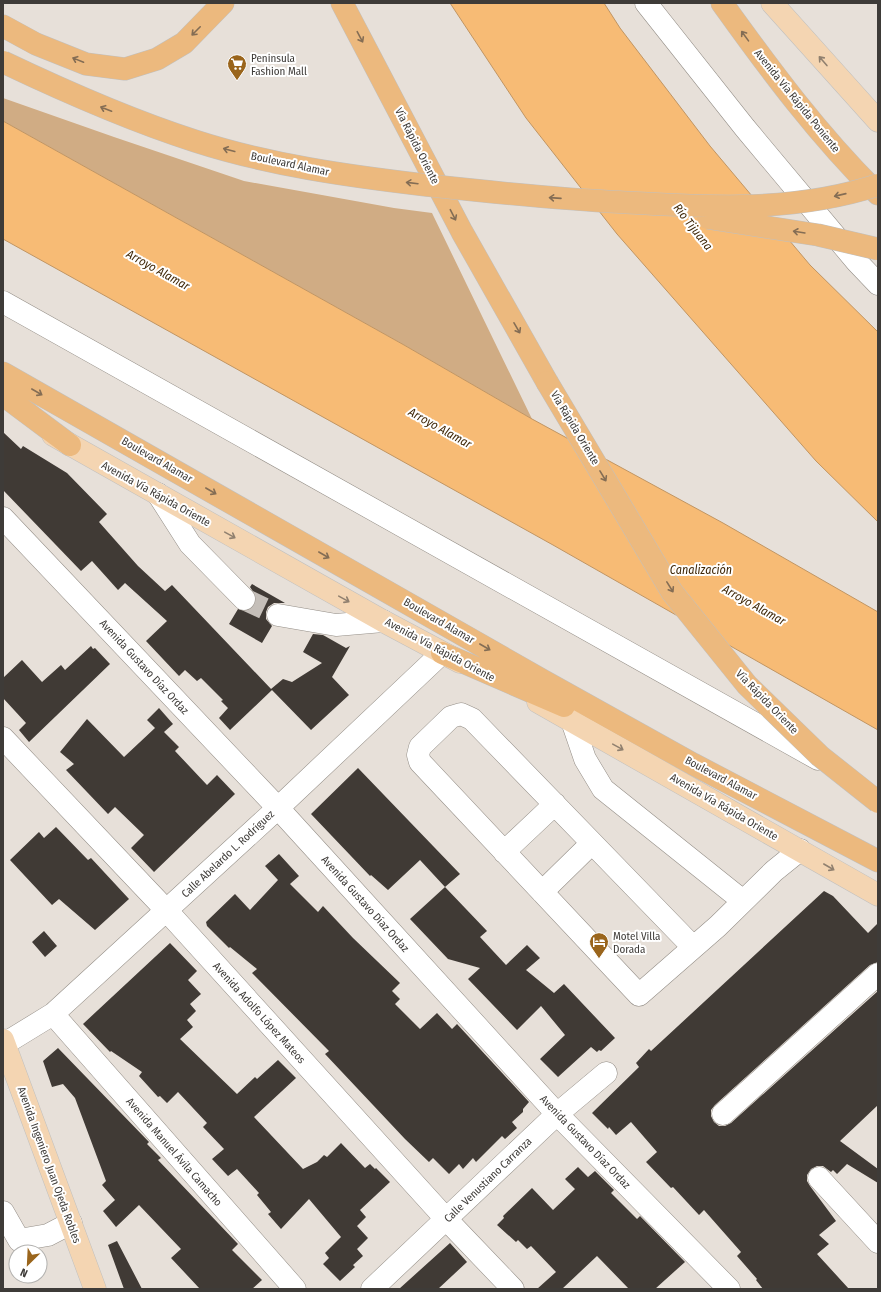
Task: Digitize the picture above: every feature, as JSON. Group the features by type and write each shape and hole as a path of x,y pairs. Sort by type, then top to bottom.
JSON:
{"highway":[{"path":"3,26 36,44 86,64 125,69 157,59 184,43 223,3"},
{"name":"Vía Rápida Oriente","path":"342,3 462,232 548,382 672,592 748,685 820,756 878,802"},
{"name":"Avenida Vía Rápida Poniente","path":"722,3 773,74 815,127 878,194"},
{"name":"Boulevard Alamar","path":"3,62 90,103 140,122 197,142 267,160 350,176 506,194 594,201"},
{"path":"594,201 723,207 779,206 833,197 878,185"},
{"path":"594,201 818,235 878,249"},
{"name":"Boulevard Alamar","path":"3,373 542,680 693,764 878,861"},
{"path":"3,395 70,446"},
{"path":"442,653 693,764"}],"main road":[{"path":"772,3 878,121"},
{"path":"846,87 878,108"},
{"name":"Avenida Vía Rápida Oriente","path":"3,403 70,446 383,621 572,721 878,895"},
{"name":"Avenida Ingeniero Juan Ojeda Robles","path":"4,1042 95,1289"}],"street":[{"path":"646,3 745,128 857,262 878,284"},
{"path":"3,302 878,792"},
{"path":"158,494 190,544 244,599"},
{"name":"Avenida Gustavo Díaz Ordaz","path":"3,518 278,808 557,1114 729,1289"},
{"path":"278,616 336,625 383,621"},
{"name":"Calle Abelardo L. Rodríguez","path":"4,1042 53,1014 278,808 442,653"},
{"path":"693,947 472,719 462,714 451,717 420,747 418,755 420,762 639,995 693,947 774,871 800,850"},
{"path":"572,721 586,759 603,789 743,901"},
{"name":"Avenida Adolfo López Mateos","path":"3,738 167,911 447,1220 513,1289"},
{"path":"504,852 555,804"},
{"path":"542,892 592,843"},
{"path":"723,1114 878,974"},
{"name":"Avenida Manuel Ávila Camacho","path":"53,1014 295,1289"},
{"name":"Calle Venustiano Carranza","path":"372,1289 447,1220 557,1114 606,1073"},
{"path":"819,1178 878,1242"},
{"path":"3,1212 19,1240 48,1235 71,1223"}],"shaded area":[{"path":"3,98 244,181 394,208 432,213 532,419 404,345 3,121"}],"water":[{"name":"Río Tijuana","path":"450,3 604,3 620,28 710,146 810,265 878,332 878,522 816,461 617,234 526,118"},
{"name":"Canalización","path":"3,121 404,345 532,419 723,523 878,612 878,730 553,545 3,239"}],"building":[{"path":"3,432 21,449 23,446 67,473 107,514 99,522 138,566 165,591 172,585 272,690 230,730 219,718 228,708 221,701 223,700 201,678 197,681 185,670 179,676 146,641 167,621 125,583 118,590 92,561 81,571 3,490"},
{"path":"252,584 285,603 274,603 268,607 266,619 272,626 262,643 229,624 238,609 247,611 253,608 256,603 256,596 250,587"},
{"path":"313,634 323,635 346,648 350,646 332,677 349,695 311,730 271,689 283,679 292,682 322,663 303,652"},
{"path":"91,646 93,649 95,648 110,664 29,742 19,730 26,723 3,698 3,678 22,660 42,682 61,665 65,670"},
{"path":"159,708 173,724 164,732 179,747 175,751 207,785 217,775 235,794 154,872 131,848 144,835 115,807 108,814 66,770 74,764 60,752 87,719 124,757 155,728 147,720"},
{"path":"358,768 460,874 445,887 420,860 388,890 371,875 370,876 311,814"},
{"path":"56,827 88,860 91,858 129,899 95,930 59,899 52,905 10,860 39,832 44,838"},
{"path":"279,854 299,876 290,884 318,912 323,906 353,938 400,983 392,991 400,999 395,1004 420,1029 437,1013 452,1029 457,1024 529,1102 523,1109 523,1112 512,1122 517,1128 505,1139 502,1136 476,1162 473,1158 463,1169 459,1164 449,1174 433,1158 429,1162 405,1139 325,1054 329,1051 252,973 257,969 230,947 229,948 207,926 206,922 235,894 250,910 278,880 265,866"},
{"path":"445,887 487,931 480,937 506,965 527,945 540,958 526,970 554,993 564,984 615,1038 601,1051 599,1050 597,1052 591,1047 558,1077 540,1059 565,1035 541,1006 517,1030 468,979 480,968 448,959 410,919"},
{"path":"824,891 833,896 868,933 878,923 878,962 870,965 715,1105 711,1110 711,1116 714,1122 719,1126 725,1126 731,1123 878,991 878,1105 840,1141 878,1169 878,1183 847,1164 837,1174 833,1170 831,1172 823,1166 817,1166 811,1169 807,1175 807,1181 810,1186 836,1221 819,1235 829,1244 817,1254 849,1289 763,1289 756,1280 757,1279 737,1256 741,1252 704,1210 699,1215 673,1187 671,1188 646,1162 657,1152 631,1122 616,1135 592,1113 639,1067 636,1063 649,1049 651,1051"},
{"path":"44,931 57,946 45,957 32,942"},
{"path":"170,943 197,971 188,980 201,994 190,1004 196,1011 187,1020 193,1027 180,1039 237,1094 255,1077 257,1079 278,1060 296,1078 254,1117 303,1169 317,1162 324,1155 327,1157 341,1143 365,1168 370,1164 390,1182 360,1210 366,1217 357,1226 368,1238 357,1249 363,1256 353,1265 355,1267 340,1281 323,1264 329,1258 325,1253 341,1237 309,1199 281,1229 268,1214 271,1212 257,1195 259,1193 237,1169 228,1176 212,1159 224,1149 203,1127 207,1123 178,1092 167,1103 160,1096 158,1097 139,1076 142,1072 111,1051 110,1052 83,1024"},
{"path":"58,1048 149,1142 147,1144 161,1158 158,1160 238,1244 232,1250 262,1280 252,1289 200,1289 171,1258 181,1249 139,1205 116,1227 103,1211 115,1200 102,1185 106,1181 75,1098 63,1084 52,1087 43,1061"},
{"path":"578,1167 588,1177 595,1171 614,1190 611,1193 637,1219 640,1216 685,1262 655,1289 629,1289 597,1256 562,1289 537,1289 556,1272 531,1246 527,1249 518,1240 516,1242 497,1225 504,1218 503,1216 532,1188 553,1210 575,1189 565,1179"},
{"path":"117,1241 142,1289 124,1289 108,1245"},
{"path":"450,1243 467,1262 438,1289 399,1289"}],"tunnel":[{"path":"244,599 278,615"}],"place":[{"name":"Peninsula Fashion Mall","path":"237,81"},
{"name":"Motel Villa Dorada","path":"599,959"}],"water label":[{"name":"Arroyo Alamar","path":"158,270"},
{"name":"Arroyo Alamar","path":"440,428"},
{"name":"Arroyo Alamar","path":"754,605"}]}
